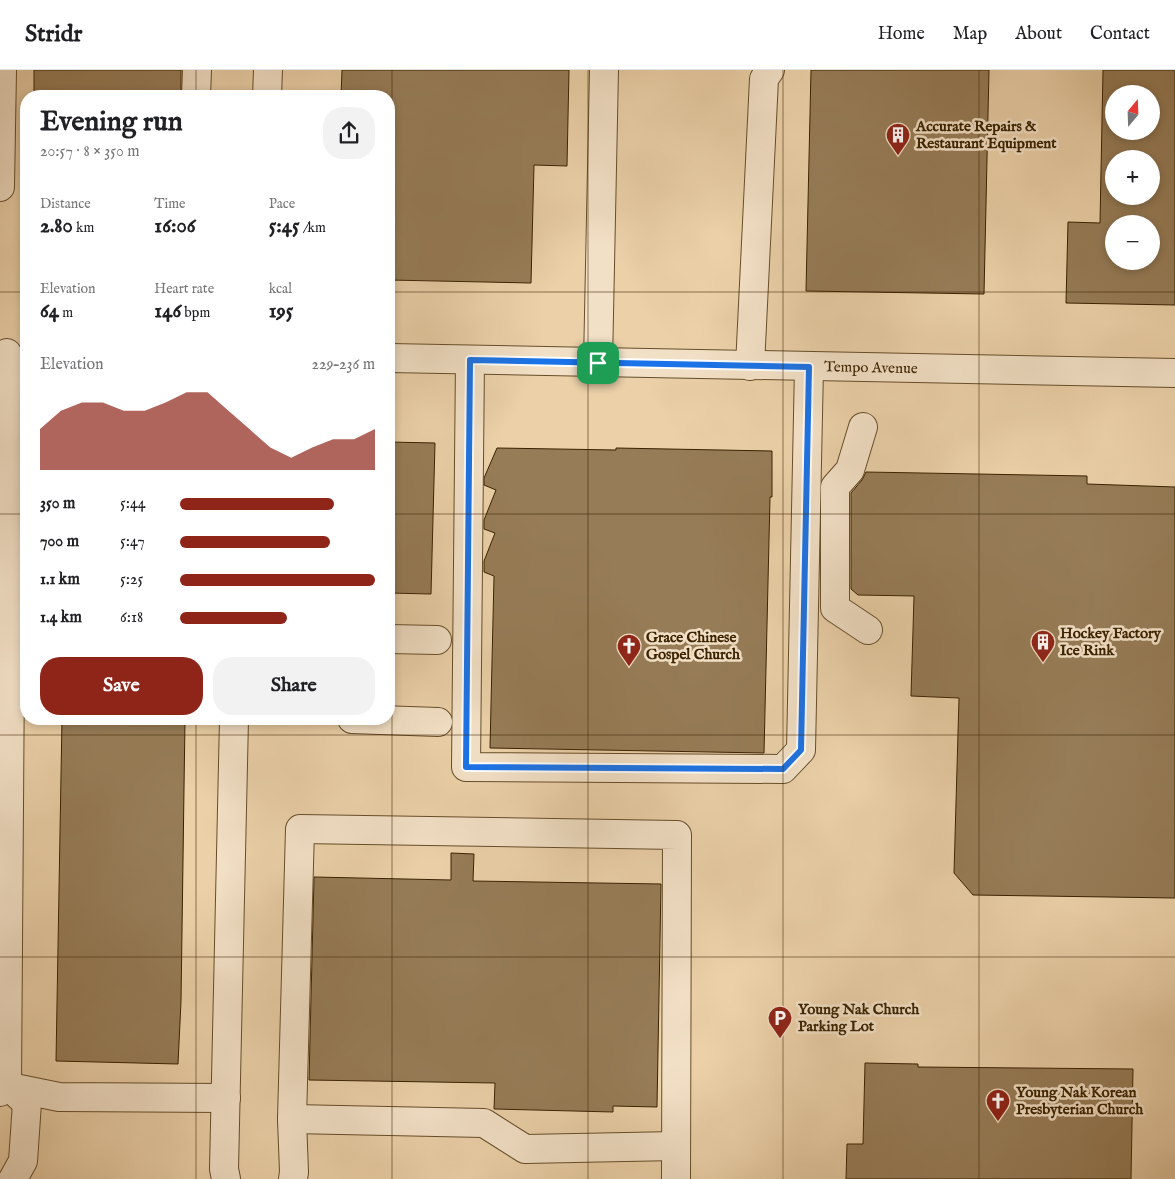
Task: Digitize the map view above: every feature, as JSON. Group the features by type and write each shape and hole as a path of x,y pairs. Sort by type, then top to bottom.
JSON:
{"street":[{"path":"0,187 2,70"},
{"path":"196,70 196,90"},
{"path":"267,90 268,70"},
{"path":"598,363 604,70"},
{"path":"750,366 764,80 770,70"},
{"path":"2,1087 12,395 11,353"},
{"name":"Tempo Avenue","path":"395,358 1175,373"},
{"path":"470,360 466,767 783,769 801,750 809,367"},
{"path":"863,427 850,470 835,487 834,590 835,608 868,630"},
{"path":"395,638 437,640"},
{"path":"395,720 438,722"},
{"path":"226,1179 234,725"},
{"path":"293,1179 292,1118 300,829 677,835 676,1179"},
{"path":"2,1087 59,1097 226,1098"},
{"path":"2,1087 27,1104 23,1161 13,1179"},
{"path":"292,1118 484,1123 524,1149 676,1146"}],"building":[{"path":"34,70 181,70 181,90 34,90"},
{"path":"342,70 569,70 567,166 534,165 531,283 395,280 395,90 341,90"},
{"name":"Accurate Repairs & Restaurant Equipment","path":"811,70 989,70 984,294 806,291"},
{"path":"1103,70 1175,70 1175,305 1066,303 1068,222 1100,223"},
{"path":"395,442 435,443 431,594 395,593"},
{"name":"Grace Chinese Gospel Church","path":"497,448 772,451 764,753 490,748 494,576 484,572 484,561 495,533 484,529 484,520 496,490 484,485 484,478"},
{"name":"Hockey Factory Ice Rink","path":"866,472 1087,476 1087,484 1175,487 1175,898 973,895 954,873 959,698 911,696 914,596 858,595 851,589 851,493"},
{"path":"62,725 185,725 181,1001 178,1064 56,1061"},
{"path":"451,853 474,854 473,881 661,884 657,1107 613,1106 613,1112 494,1109 495,1083 309,1080 314,877 451,880"},
{"name":"Young Nak Korean Presbyterian Church","path":"865,1063 918,1064 918,1067 1133,1069 1131,1179 846,1179 847,1144 863,1144"}],"place":[{"name":"Accurate Repairs & Restaurant Equipment","path":"898,156"},
{"name":"Hockey Factory Ice Rink","path":"1043,663"},
{"name":"Grace Chinese Gospel Church","path":"629,667"},
{"name":"Young Nak Church Parking Lot","path":"780,1039"},
{"name":"Young Nak Korean Presbyterian Church","path":"998,1122"}],"route":[{"path":"470,360 598,363 809,367 801,750 783,769 466,767 470,360"}]}
